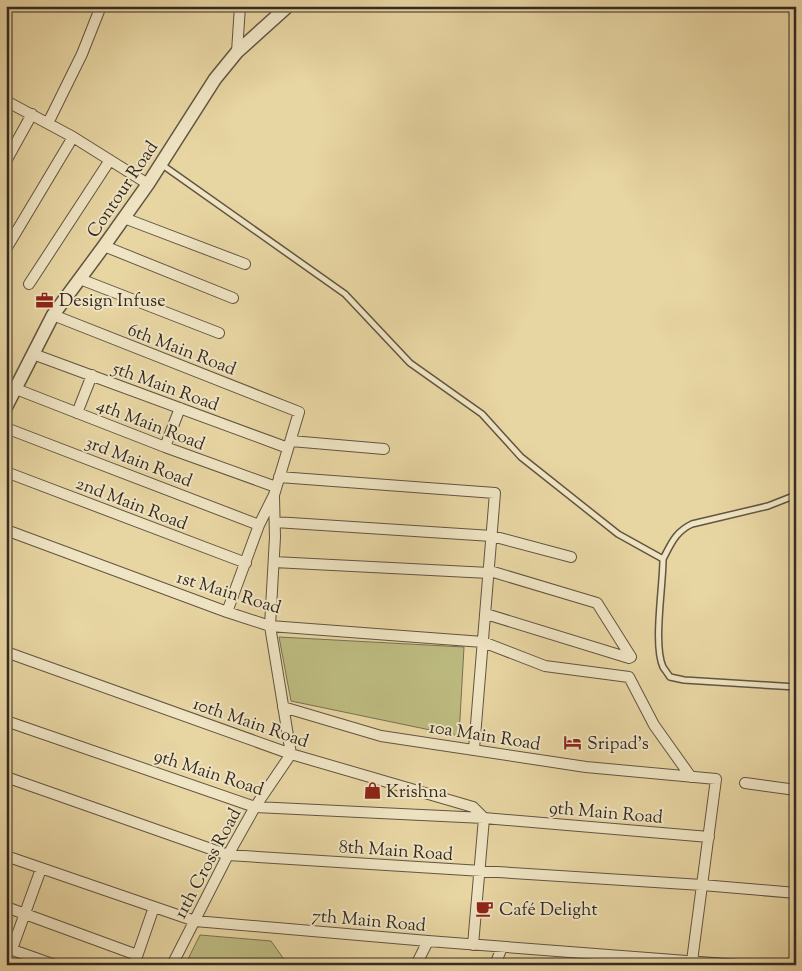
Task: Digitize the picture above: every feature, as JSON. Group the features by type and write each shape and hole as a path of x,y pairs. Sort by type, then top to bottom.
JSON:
{"street":[{"path":"48,123 82,54 101,6"},
{"path":"237,52 240,6"},
{"name":"Contour Road","path":"6,407 52,315 148,184 215,78 237,52 288,6"},
{"path":"6,101 73,137 148,184"},
{"path":"6,161 32,114"},
{"path":"6,249 73,137"},
{"path":"29,284 110,160"},
{"path":"124,218 245,264"},
{"path":"104,246 233,298"},
{"path":"80,279 219,333"},
{"name":"6th Main Road","path":"52,315 299,412 289,444"},
{"name":"5th Main Road","path":"33,354 180,408 289,444 384,449"},
{"path":"77,413 92,375"},
{"name":"4th Main Road","path":"16,389 165,447 276,487 495,493 492,536"},
{"path":"165,447 180,408"},
{"name":"3rd Main Road","path":"6,428 275,537"},
{"path":"227,612 276,487 289,444"},
{"name":"2nd Main Road","path":"6,472 246,563"},
{"path":"276,487 270,626 291,754"},
{"path":"275,522 492,536 571,557"},
{"name":"1st Main Road","path":"6,530 227,612 270,626 483,642 545,666 629,678 654,725 691,777"},
{"path":"474,749 492,536"},
{"path":"274,562 489,572 597,602 631,657 629,658 486,614"},
{"name":"10th Main Road","path":"6,652 291,754 473,807 484,818"},
{"name":"10a Main Road","path":"284,707 380,736 586,767 716,779 709,837"},
{"name":"9th Main Road","path":"6,721 255,807 484,818 709,837"},
{"name":"11th Cross Road","path":"172,965 228,855 255,807 291,754"},
{"name":"8th Main Road","path":"6,777 228,855 702,885 796,893"},
{"path":"745,783 796,790"},
{"path":"473,945 484,818"},
{"path":"692,961 709,837"},
{"name":"7th Main Road","path":"6,856 195,921 679,962 692,961 739,965"},
{"path":"41,869 25,914 9,948 54,965"},
{"path":"6,906 135,960 154,907"},
{"path":"416,965 428,941"},
{"path":"495,965 502,947"}],"lane":[{"path":"161,164 345,294 410,363 482,414 521,457 618,534 663,559"},
{"path":"796,495 768,506 692,524 682,529 673,540 663,559 663,581 659,615 659,652 663,667 670,677 684,680 796,687"}],"shaded area":[{"path":"279,637 464,647 459,736 291,701"},
{"path":"200,935 271,941 288,965 185,965"}],"place":[{"name":"Design Infuse","path":"45,300"},
{"name":"Sripad's","path":"573,743"},
{"name":"Krishna","path":"372,791"},
{"name":"Café Delight","path":"485,909"}]}
